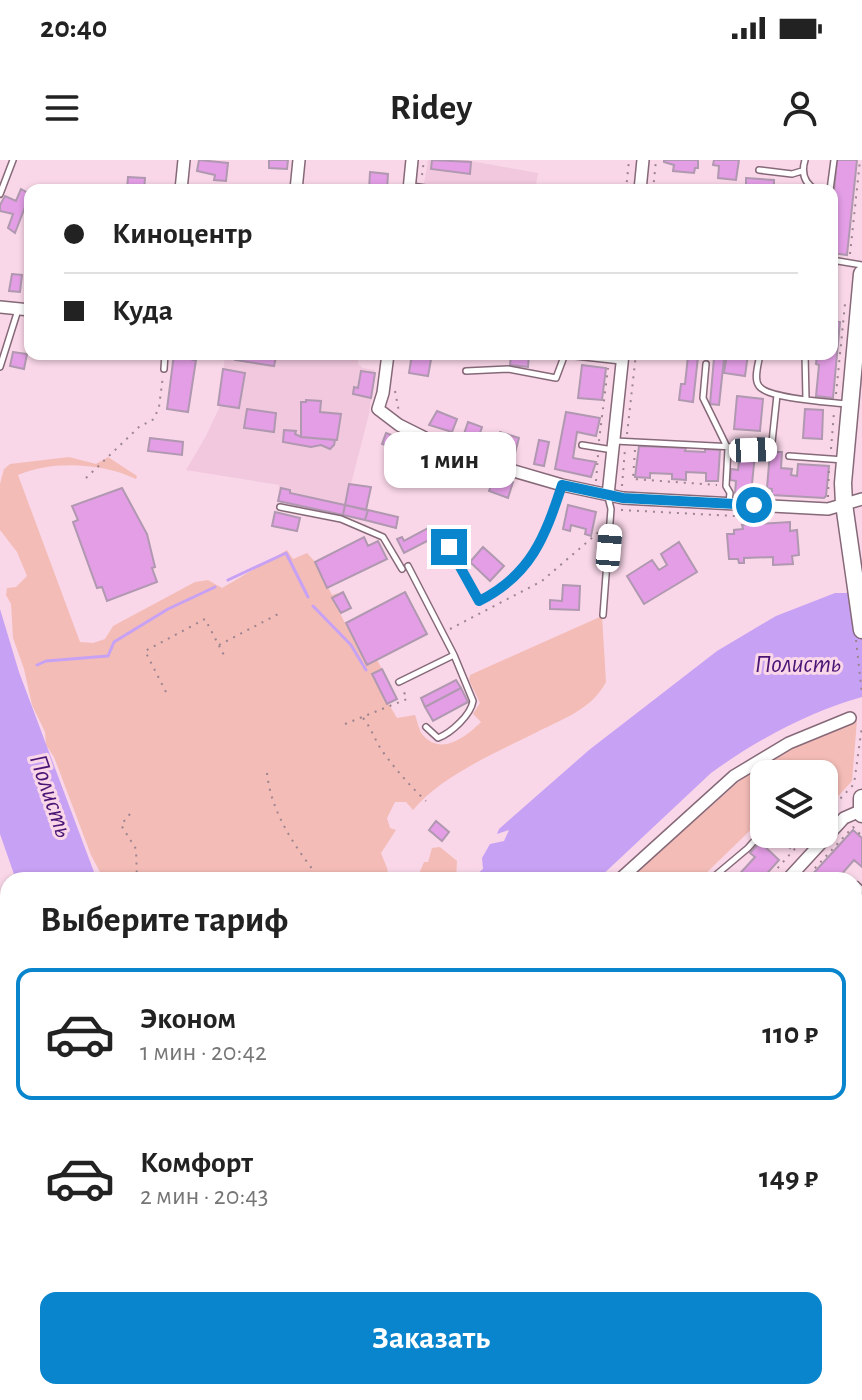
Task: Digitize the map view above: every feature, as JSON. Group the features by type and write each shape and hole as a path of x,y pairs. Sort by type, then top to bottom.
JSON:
{"street":[{"path":"182,184 184,160"},
{"path":"297,184 299,160"},
{"path":"409,184 412,160"},
{"path":"641,184 643,160"},
{"path":"862,274 858,347 848,404 844,504 862,630"},
{"path":"0,307 24,309"},
{"path":"387,360 378,409 399,425 431,441 493,465 562,485 623,498 828,509 862,499"},
{"path":"608,495 617,444 618,360"},
{"path":"628,872 744,768 789,743 850,718"},
{"path":"794,872 844,818 861,807"}],"lane":[{"path":"0,194 13,160"},
{"path":"805,160 802,171 808,184"},
{"path":"831,184 834,160"},
{"path":"759,170 792,174 802,171"},
{"path":"838,261 862,265"},
{"path":"0,367 24,309"},
{"path":"164,369 165,360"},
{"path":"466,371 508,369 556,378 564,360"},
{"path":"759,360 759,386 777,395 848,404"},
{"path":"805,360 806,399"},
{"path":"706,364 703,398 728,449 726,486 730,493 729,503"},
{"path":"758,441 772,442 777,395"},
{"path":"582,445 598,448 637,443 772,449"},
{"path":"789,456 845,460"},
{"path":"449,547 479,601 496,592 513,579 534,554 547,532 562,485"},
{"path":"603,615 611,521 608,495"},
{"path":"280,507 341,519 383,537 402,569"},
{"path":"408,566 454,655 473,701 473,708 447,735 438,738 426,727"},
{"path":"399,682 454,655"},
{"path":"720,872 750,846"}],"path":[{"path":"422,175 424,160"},
{"path":"627,184 629,160"},
{"path":"654,184 656,160"},
{"path":"594,482 598,448 618,360"},
{"path":"622,487 617,444 635,360"},
{"path":"86,478 139,427 154,419 159,407 164,369"},
{"path":"395,388 399,412"},
{"path":"637,443 633,479 726,486"},
{"path":"611,509 759,517"},
{"path":"442,633 542,581 611,521"},
{"path":"218,645 282,612"},
{"path":"166,692 145,651 205,619 226,659"},
{"path":"345,724 407,699 399,682"},
{"path":"363,718 381,749 426,801"},
{"path":"838,801 854,784 862,726"},
{"path":"267,773 276,808 286,830 315,872"},
{"path":"130,814 121,825 136,849 137,872"},
{"path":"811,872 853,827 862,836"},
{"path":"774,872 796,848"}],"shaded area":[{"path":"428,160 465,160 538,173 536,184 424,184"},
{"path":"224,360 358,360 363,368 375,370 369,414 343,515 278,501 279,485 186,470 220,406"},
{"path":"69,457 96,464 108,457 137,476 136,479 77,465 46,467 18,475 80,642 93,643 105,639 113,626 195,582 208,580 222,588 287,550 293,559 307,553 332,595 343,592 332,598 367,665 377,660 382,669 372,675 397,718 415,715 422,734 429,741 437,744 453,742 481,722 473,714 480,703 469,680 470,675 602,616 606,682 593,699 576,712 470,766 439,786 413,810 406,802 395,802 387,818 390,828 396,830 381,853 388,872 100,872 54,757 46,745 45,732 32,705 13,638 7,588 16,587 27,576 17,552 0,530 0,484 4,469 10,464"},
{"path":"857,720 852,781 838,796 838,760 770,760"},
{"path":"750,772 750,831 707,872 638,871"},
{"path":"440,847 457,861 456,872 420,872 424,862 428,862 432,848"}],"water":[{"name":"Полисть","path":"862,585 862,697 803,719 728,761 711,773 606,872 479,872 483,869 482,858 490,844 504,841 509,830 497,834 499,829 589,750 717,651 776,616 835,593 846,593"},
{"path":"0,609 19,672 94,872 13,872 0,834"}],"building":[{"path":"199,160 228,163 226,181 214,180 215,175 197,171"},
{"path":"269,160 288,160 287,169 269,168"},
{"path":"432,160 471,162 470,174 431,169"},
{"path":"664,160 698,160 698,168 694,173 673,171 674,165"},
{"path":"714,160 739,160 736,180 718,178 719,166 713,165"},
{"path":"837,160 857,160 847,255 838,254 838,184 835,184"},
{"path":"370,172 388,174 387,184 369,184"},
{"path":"128,177 145,178 144,184 127,184"},
{"path":"746,178 774,180 774,184 746,184"},
{"path":"21,189 24,191 24,210 15,233 8,228 13,214 0,211 0,205 5,196 16,201"},
{"path":"12,274 22,275 20,292 9,291"},
{"path":"13,352 24,354 24,369 10,366"},
{"path":"173,360 196,360 188,412 167,409"},
{"path":"235,360 275,360 274,366"},
{"path":"411,360 431,360 428,376 409,373"},
{"path":"510,360 529,360 528,367 510,365"},
{"path":"688,360 698,360 693,402 679,400 681,384 685,384"},
{"path":"714,360 724,360 719,405 710,404"},
{"path":"726,360 747,360 745,376 724,373"},
{"path":"816,360 836,360 833,398 816,396 819,365"},
{"path":"582,365 606,368 602,400 578,398"},
{"path":"223,369 245,373 239,408 218,405"},
{"path":"361,371 375,373 371,398 353,394 354,387 358,388"},
{"path":"737,396 763,399 760,431 734,429"},
{"path":"321,401 320,412 341,414 337,440 301,437 301,402"},
{"path":"247,409 276,413 274,432 244,428"},
{"path":"805,409 823,410 822,439 803,438"},
{"path":"437,411 457,419 452,432 429,425"},
{"path":"566,412 600,418 596,436 577,432 573,458 596,462 591,477 555,469"},
{"path":"468,422 482,427 476,445 462,440"},
{"path":"284,430 296,431 295,434 301,437 335,440 334,445 330,449 321,445 311,447 283,442"},
{"path":"500,432 519,438 515,453 495,451"},
{"path":"386,433 402,439 398,450 382,444"},
{"path":"150,438 183,442 182,455 148,451"},
{"path":"539,440 549,442 544,466 534,464"},
{"path":"411,442 426,448 420,463 405,457"},
{"path":"639,446 705,452 705,449 720,450 718,481 706,481 706,473 686,472 686,480 672,479 672,474 650,473 650,478 635,477"},
{"path":"770,452 782,452 781,468 792,469 791,475 797,476 798,464 829,466 826,496 772,495 772,489 767,488"},
{"path":"740,453 755,454 751,494 735,493 736,481 730,480 731,469 738,470"},
{"path":"440,459 455,465 456,470 461,472 457,483 435,473"},
{"path":"491,475 513,482 508,498 489,491"},
{"path":"349,484 371,487 366,510 345,505"},
{"path":"122,488 147,534 157,582 107,601 102,587 97,588 73,522 78,520 72,506"},
{"path":"281,488 290,490 290,493 345,505 343,515 278,501"},
{"path":"345,505 368,510 365,520 343,515"},
{"path":"568,505 596,512 591,536 585,534 586,529 571,525 570,531 563,529"},
{"path":"368,510 398,517 396,528 365,520"},
{"path":"275,512 300,518 297,531 272,526"},
{"path":"790,522 790,531 797,530 799,555 792,556 793,564 773,565 773,557 744,558 744,563 729,559 727,534 743,529 742,525"},
{"path":"428,528 433,538 404,553 397,539 402,537 404,541"},
{"path":"364,537 368,546 378,541 387,559 327,588 315,562"},
{"path":"679,542 697,572 644,604 627,576 652,560 659,570 667,565 661,554"},
{"path":"483,547 504,566 490,581 470,562"},
{"path":"563,585 580,586 579,610 550,609 550,600 562,601"},
{"path":"343,592 351,608 341,613 332,598"},
{"path":"405,592 427,634 367,665 346,623"},
{"path":"382,669 397,699 387,704 372,674"},
{"path":"456,680 461,688 425,707 421,698"},
{"path":"461,688 468,702 433,721 425,707"},
{"path":"436,821 449,832 442,841 429,830"},
{"path":"853,830 862,838 862,867 854,860 844,872 815,872"},
{"path":"755,848 766,848 779,860 768,872 741,872 755,857 750,853"}],"waterway":[{"path":"228,580 286,553 308,597"},
{"path":"37,665 46,661 108,656 114,642 168,609 215,587"},
{"path":"313,606 351,645 366,670"}],"route":[{"path":"449,547 479,601 496,592 527,565 547,532 562,485 623,498 754,505"}]}
